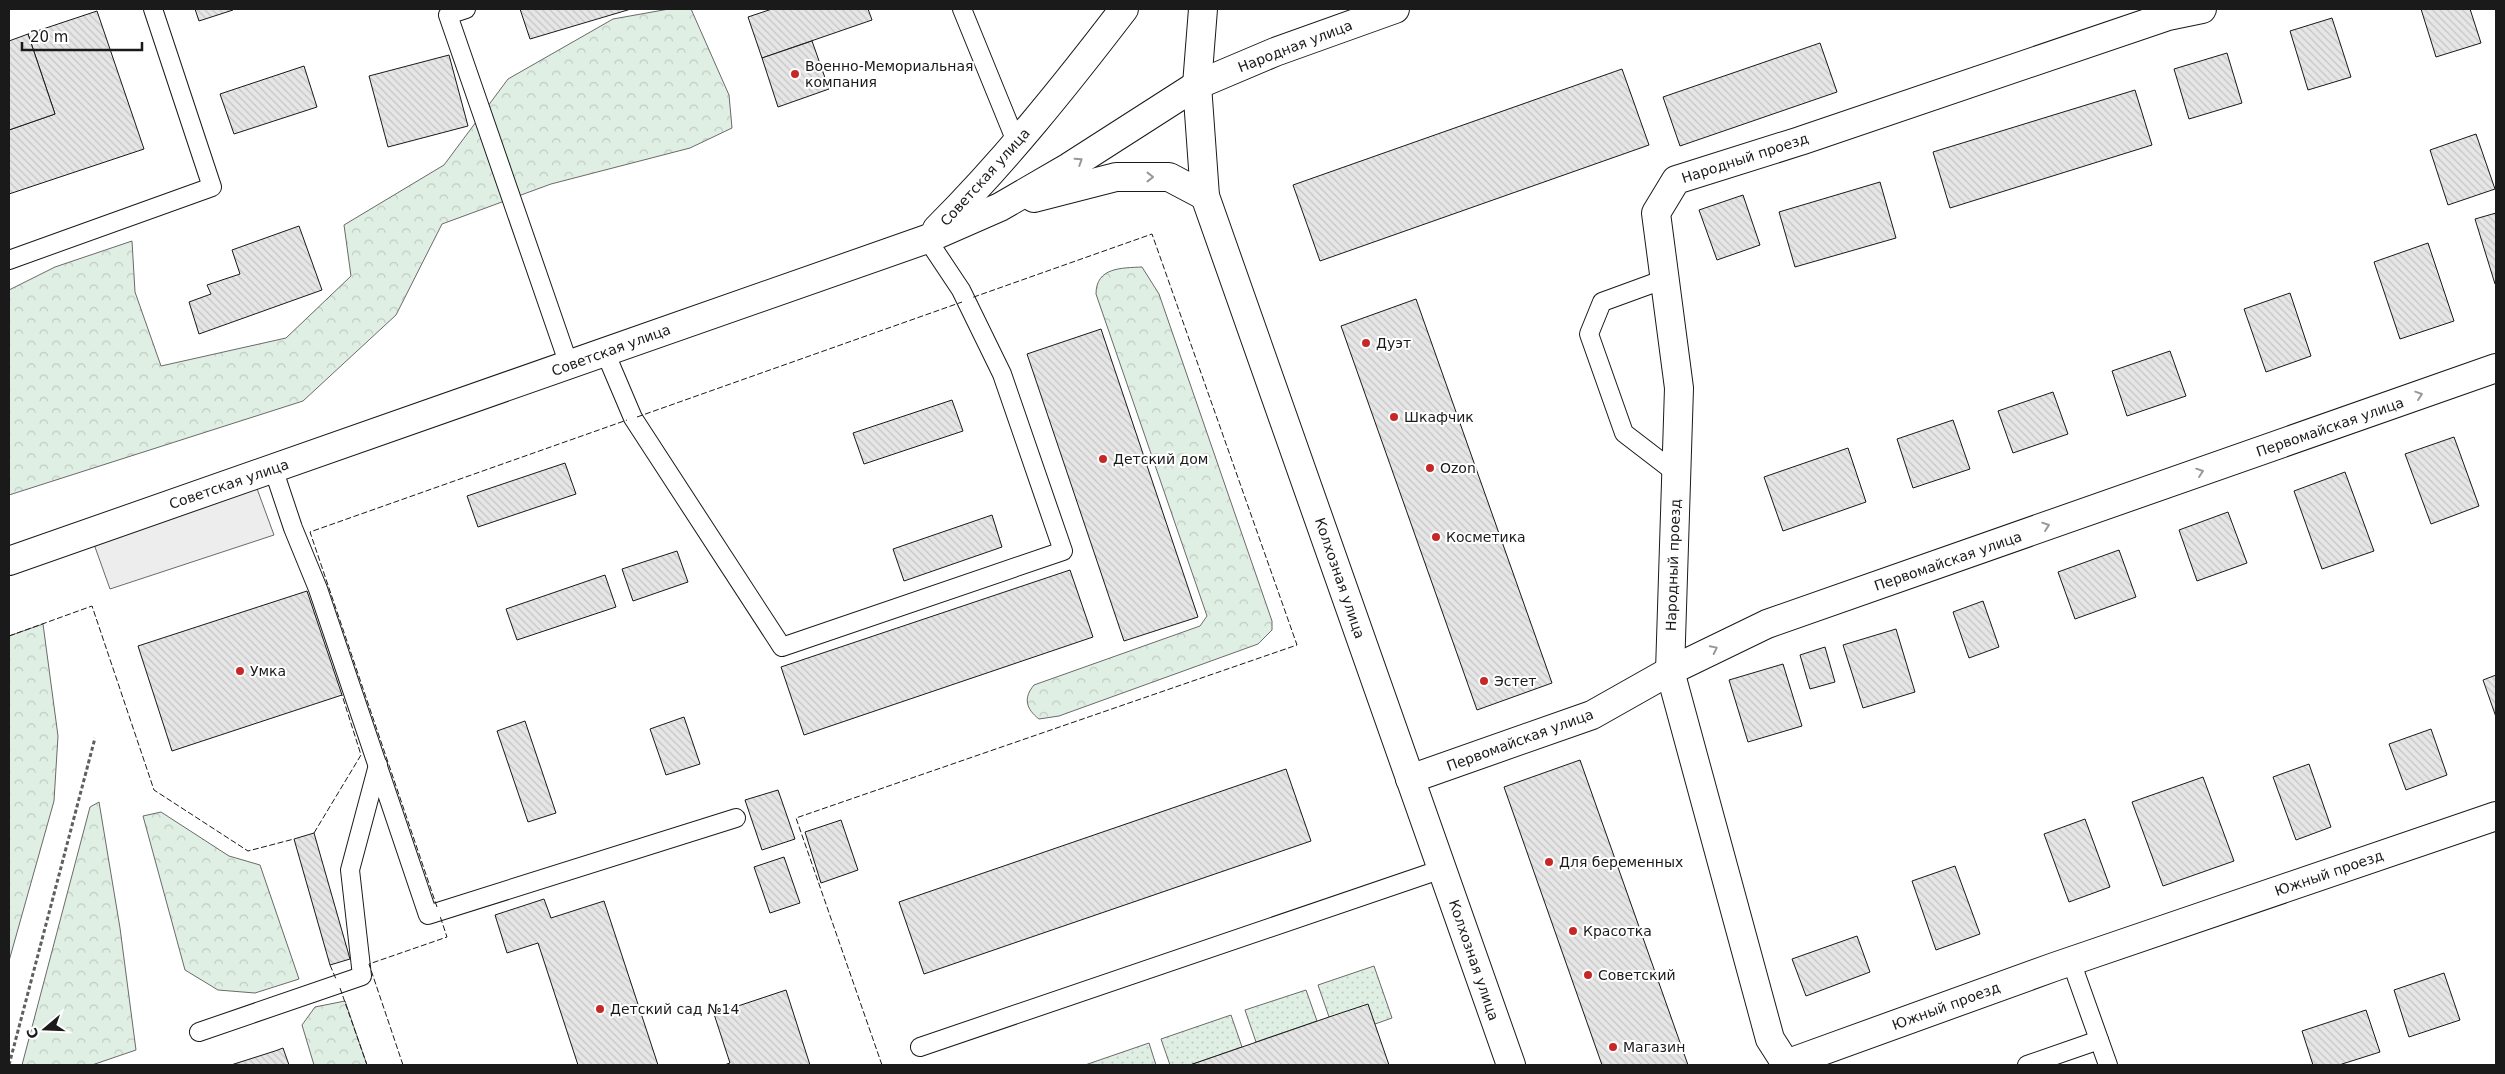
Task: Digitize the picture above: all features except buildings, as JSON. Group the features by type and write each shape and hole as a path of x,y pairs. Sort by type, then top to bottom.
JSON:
{"street":[{"name":"Советская улица","path":"9,561 927,239 982,184 1017,144 1124,9"},
{"name":"Колхозная улица","path":"1203,9 1197,85 1205,196 1511,1065"},
{"name":"Народная улица","path":"1000,207 1069,167 1197,85 1275,52 1395,9"},
{"name":"Народный проезд","path":"1670,671 1680,388 1656,213 1676,180 1800,141 2168,16 2202,9"},
{"path":"927,239 1000,207 1116,177 1169,177 1205,196"},
{"name":"Первомайская улица","path":"1410,779 1592,715 1670,671 1767,624 2496,368"},
{"name":"Южный проезд","path":"1670,671 1770,1038 1786,1064 2071,961 2496,816"}],"lane":[{"path":"9,260 212,187 153,9"},
{"path":"466,9 448,15 569,365"},
{"path":"962,9 1017,144"},
{"path":"605,352 632,418 782,647 1062,551 1002,374 964,295 927,239"},
{"path":"1664,279 1602,302 1589,334 1624,433 1676,473"},
{"path":"273,468 378,765 428,915 736,818"},
{"path":"199,1032 362,976 350,870 378,765"},
{"path":"920,1047 1442,869"},
{"path":"2071,961 2108,1065"},
{"path":"2027,1065 2099,1040"}],"path":[{"path":"9,1065 95,738"}],"green space":[{"path":"669,9 691,9 729,95 732,128 690,148 551,184 442,224 396,315 303,401 9,495 9,290 55,267 132,241 135,292 161,366 286,338 351,276 344,225 444,165 508,79 613,19"},
{"path":"1142,267 1159,294 1272,621 1272,630 1258,644 1059,716 1039,719 1031,711 1027,703 1028,694 1034,685 1200,626 1207,616 1096,294 1097,285 1105,274 1119,269"},
{"path":"43,624 58,736 54,801 9,961 9,636"},
{"path":"99,802 120,928 136,1050 92,1065 22,1065 90,807"},
{"path":"161,812 229,856 260,865 299,979 255,993 218,990 185,970 143,816"},
{"path":"1374,966 1392,1018 1375,1024 1329,1017 1318,985"},
{"path":"1306,990 1317,1021 1256,1042 1245,1010"},
{"path":"345,1001 367,1065 314,1065 302,1025 315,1007"},
{"path":"1231,1015 1242,1047 1190,1065 1170,1065 1161,1039"},
{"path":"1149,1043 1156,1065 1085,1065"}],"shaded area":[{"path":"252,475 274,535 110,589 90,533"}],"fence":[{"path":"882,1065 796,818 1297,645 1152,234 971,298"},
{"path":"637,417 962,302"},
{"path":"437,907 310,532 627,420"},
{"path":"9,636 92,606 154,790 248,851 294,839"},
{"path":"314,833 361,755 342,695"},
{"path":"403,1065 369,964 447,937 440,916"},
{"path":"330,965 336,979"},
{"path":"340,988 367,1065"}],"place":[{"name":"Военно-Мемориальная компания","path":"795,74"},
{"name":"Дуэт","path":"1366,343"},
{"name":"Шкафчик","path":"1394,417"},
{"name":"Детский дом","path":"1103,459"},
{"name":"Ozon","path":"1430,468"},
{"name":"Косметика","path":"1436,537"},
{"name":"Умка","path":"240,671"},
{"name":"Эстет","path":"1484,681"},
{"name":"Для беременных","path":"1549,862"},
{"name":"Красотка","path":"1573,931"},
{"name":"Советский","path":"1588,975"},
{"name":"Детский сад №14","path":"600,1009"},
{"name":"Магазин","path":"1613,1047"}]}
